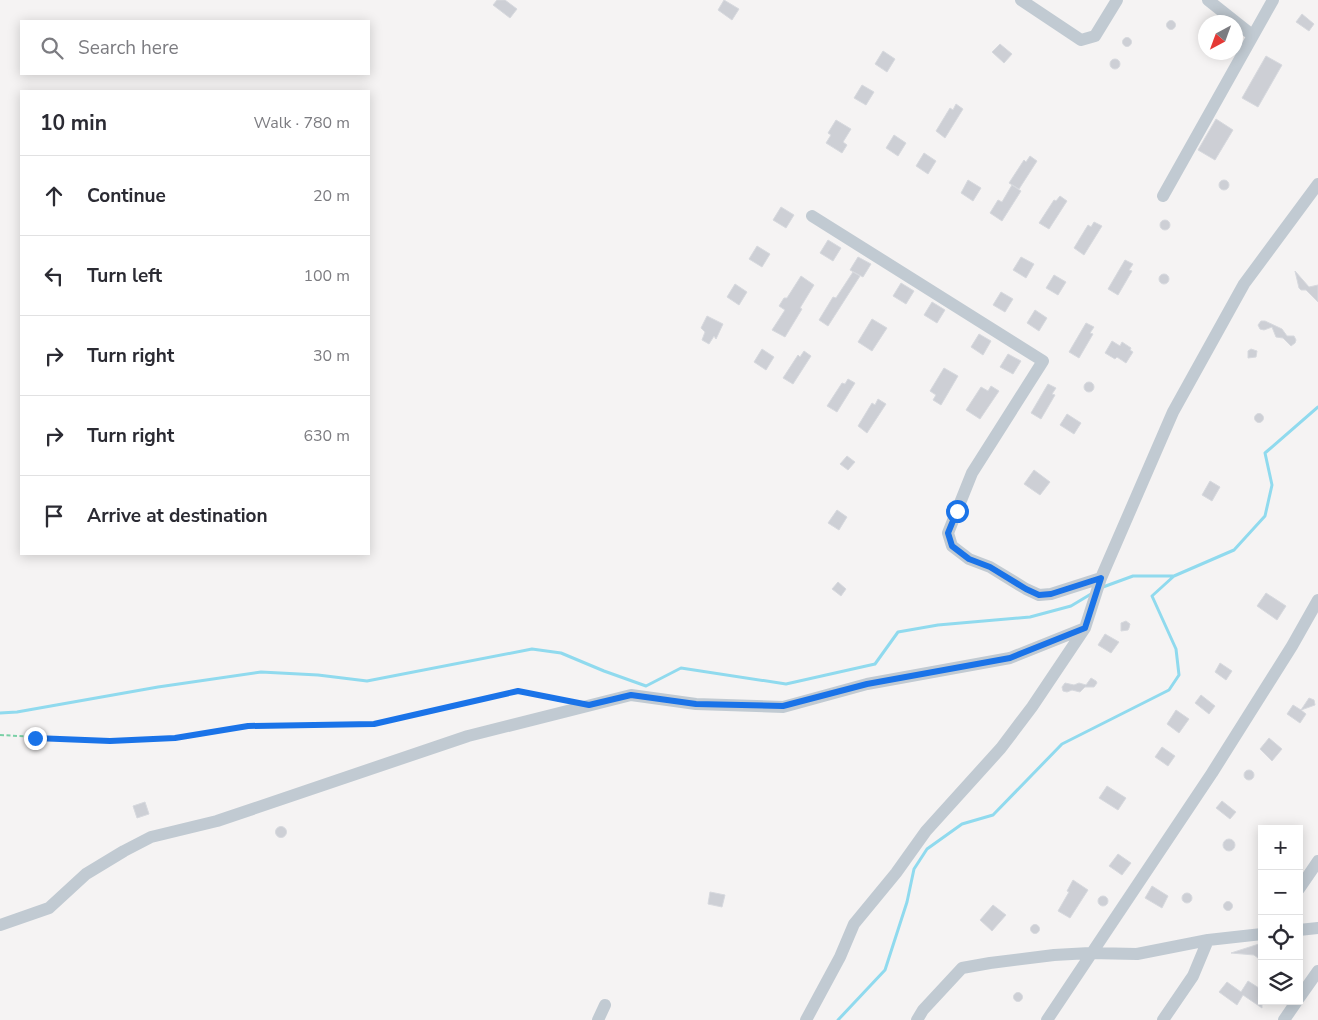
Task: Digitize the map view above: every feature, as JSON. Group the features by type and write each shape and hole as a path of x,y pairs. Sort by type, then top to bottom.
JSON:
{"street":[{"path":"1021,0 1081,40 1095,36 1117,0"},
{"path":"1208,0 1252,35"},
{"path":"1163,196 1273,0"},
{"path":"806,1020 840,958 854,924 896,873 926,831 1001,748 1032,707 1085,628 1101,578 1173,412 1239,292 1318,184"},
{"path":"812,216 1043,361 972,473 948,533 952,546 969,559 990,567 1039,595 1051,594 1101,578"},
{"path":"1051,1019 1090,953 1212,772 1292,646 1318,600"},
{"path":"0,925 49,908 86,874 124,850 151,837 217,821 468,736 631,695 696,704 783,706 867,684 1010,658 1085,628"},
{"path":"1303,883 1318,861"},
{"path":"1303,930 1318,928"},
{"path":"917,1020 923,1010 962,968 1054,955 1090,953 1137,954 1208,940 1258,934"},
{"path":"1163,1020 1193,976 1208,940"},
{"path":"1303,993 1318,971"},
{"path":"598,1020 605,1005"},
{"path":"1284,1020 1294,1005"}],"path":[{"path":"0,736 110,741 166,739 248,726 374,724 518,691 563,700"}],"building":[{"path":"497,0 505,0 517,9 510,18 493,5"},
{"path":"724,0 739,9 732,20 718,10"},
{"path":"1302,14 1314,24 1309,31 1296,22"},
{"path":"1171,20 1176,25 1171,30 1166,25"},
{"path":"1127,37 1132,42 1127,47 1122,42"},
{"path":"1000,44 1012,54 1004,63 992,52"},
{"path":"883,51 895,59 887,72 875,64"},
{"path":"1266,56 1282,65 1258,107 1242,98"},
{"path":"1113,59 1117,59 1120,64 1119,68 1113,69 1110,66 1110,62"},
{"path":"862,85 874,92 866,105 854,98"},
{"path":"956,104 963,109 945,138 936,131 950,108 953,110"},
{"path":"1216,119 1233,130 1215,160 1198,150"},
{"path":"836,120 851,129 843,142 847,145 842,153 826,143 831,135 828,133"},
{"path":"894,135 906,143 898,156 886,148"},
{"path":"924,153 936,161 928,174 916,166"},
{"path":"1030,156 1037,161 1019,189 1009,183 1024,160 1026,162"},
{"path":"968,180 981,188 973,201 961,193"},
{"path":"1222,180 1226,180 1229,185 1228,189 1222,190 1219,187 1219,183"},
{"path":"1012,185 1021,191 1002,221 990,213 998,200 1002,202"},
{"path":"1060,196 1067,201 1049,229 1039,223 1054,200 1056,201"},
{"path":"781,207 794,215 786,228 773,220"},
{"path":"1163,220 1167,220 1170,225 1169,229 1163,230 1160,227 1160,223"},
{"path":"1094,222 1102,226 1084,255 1074,248 1088,225 1091,227"},
{"path":"828,240 841,248 833,261 820,253"},
{"path":"757,246 770,254 762,267 749,259"},
{"path":"858,257 871,264 863,277 850,270"},
{"path":"1021,257 1034,264 1026,278 1013,270"},
{"path":"1125,260 1133,264 1129,270 1132,271 1118,295 1108,289"},
{"path":"1295,271 1309,287 1318,285 1318,302 1306,290 1299,288"},
{"path":"853,272 860,276 828,326 819,320 833,297 836,298"},
{"path":"1164,274 1169,279 1164,284 1159,279"},
{"path":"1054,275 1066,282 1058,295 1046,288"},
{"path":"801,276 814,285 785,337 772,330 785,310 779,306 784,298 787,298"},
{"path":"901,283 914,291 906,304 893,296"},
{"path":"735,284 747,292 739,305 727,297"},
{"path":"1001,292 1013,299 1005,312 993,305"},
{"path":"932,302 945,310 937,323 924,315"},
{"path":"1035,310 1047,318 1039,331 1027,323"},
{"path":"707,316 723,324 716,339 714,336 709,344 702,340 705,332 701,328"},
{"path":"872,319 887,328 872,351 858,342"},
{"path":"1261,321 1282,329 1287,336 1294,336 1295,343 1291,346 1283,338 1276,337 1272,327 1264,330 1260,329 1258,325"},
{"path":"1086,323 1094,327 1090,333 1093,334 1079,358 1069,352"},
{"path":"979,334 991,341 983,355 971,347"},
{"path":"1112,341 1120,346 1122,342 1131,348 1130,350 1133,352 1126,363 1117,357 1115,359 1105,353"},
{"path":"762,349 774,357 766,370 754,362"},
{"path":"1251,349 1257,351 1256,357 1248,358 1248,351"},
{"path":"804,351 811,356 793,384 783,378 798,355 800,357"},
{"path":"1008,354 1021,361 1013,374 1000,367"},
{"path":"944,368 958,376 941,405 933,400 936,395 930,391"},
{"path":"848,379 855,383 837,412 827,406 842,383 845,384"},
{"path":"1089,382 1094,387 1089,392 1084,387"},
{"path":"1048,384 1056,388 1052,394 1055,395 1041,419 1031,413"},
{"path":"991,386 999,391 980,419 966,410 981,387 988,391"},
{"path":"878,399 886,404 867,433 858,426 872,403 875,405"},
{"path":"1259,413 1264,418 1259,423 1254,418"},
{"path":"1067,414 1081,423 1074,434 1060,425"},
{"path":"847,456 855,462 848,470 840,464"},
{"path":"1034,470 1050,482 1040,495 1024,484"},
{"path":"1210,481 1220,487 1212,501 1202,495"},
{"path":"837,510 847,517 839,530 828,523"},
{"path":"838,582 846,589 841,596 832,589"},
{"path":"1266,593 1286,606 1277,620 1257,606"},
{"path":"1126,621 1130,624 1128,630 1121,631 1121,623"},
{"path":"1105,634 1119,642 1111,653 1098,645"},
{"path":"1220,663 1232,671 1226,680 1215,672"},
{"path":"1091,678 1097,683 1094,687 1085,687 1080,692 1072,690 1063,691 1062,687 1065,683 1086,685"},
{"path":"1201,695 1215,706 1209,714 1195,703"},
{"path":"1309,698 1314,700 1315,705 1301,710"},
{"path":"1293,705 1306,714 1300,723 1287,714"},
{"path":"1176,710 1189,719 1179,733 1167,724"},
{"path":"1269,738 1282,749 1272,761 1260,749"},
{"path":"1162,747 1175,756 1168,766 1155,757"},
{"path":"1249,770 1254,775 1249,780 1244,775"},
{"path":"1107,786 1126,798 1118,810 1099,798"},
{"path":"1222,801 1236,812 1230,819 1216,808"},
{"path":"145,802 149,814 137,818 133,806"},
{"path":"279,827 283,827 286,832 285,836 279,837 276,834 276,830"},
{"path":"1227,839 1231,839 1235,845 1231,851 1227,851 1223,847 1223,843"},
{"path":"1118,854 1131,863 1122,875 1109,866"},
{"path":"1073,880 1088,890 1070,918 1058,911 1069,892 1067,891"},
{"path":"1152,886 1168,896 1162,908 1145,898"},
{"path":"710,892 725,895 722,907 708,904"},
{"path":"1185,893 1189,893 1192,898 1191,902 1185,903 1182,900 1182,896"},
{"path":"1101,896 1105,896 1108,901 1107,905 1101,906 1098,903 1098,899"},
{"path":"1228,901 1233,906 1228,911 1223,906"},
{"path":"993,905 1006,915 992,931 980,920"},
{"path":"1035,924 1040,929 1035,934 1030,929"},
{"path":"1258,944 1258,958 1254,955 1231,953"},
{"path":"1248,981 1258,987 1258,1005 1262,1005 1262,1008 1243,995 1237,1005 1219,992 1227,982 1241,992"},
{"path":"1018,992 1023,997 1018,1002 1013,997"}],"waterway":[{"path":"838,1020 885,970 907,902 914,869 927,849 962,824 993,815 1062,744 1169,690 1179,675 1176,649 1152,596 1174,576 1234,550 1265,516 1272,485 1265,453 1318,407"},
{"path":"1103,587 1133,576 1174,576"},
{"path":"0,713 17,712 158,687 261,672 318,675 367,681 532,649 561,653 646,686 681,668 786,684 875,664 898,632 938,625 1030,617 1071,606 1091,594"}],"route":[{"path":"35,738 110,741 175,738 248,726 374,724 518,691 589,705 631,695 696,704 783,706 867,684 1010,658 1085,628 1101,578 1051,594 1039,595 1026,589 990,567 969,559 952,546 948,533 957,511"}]}
